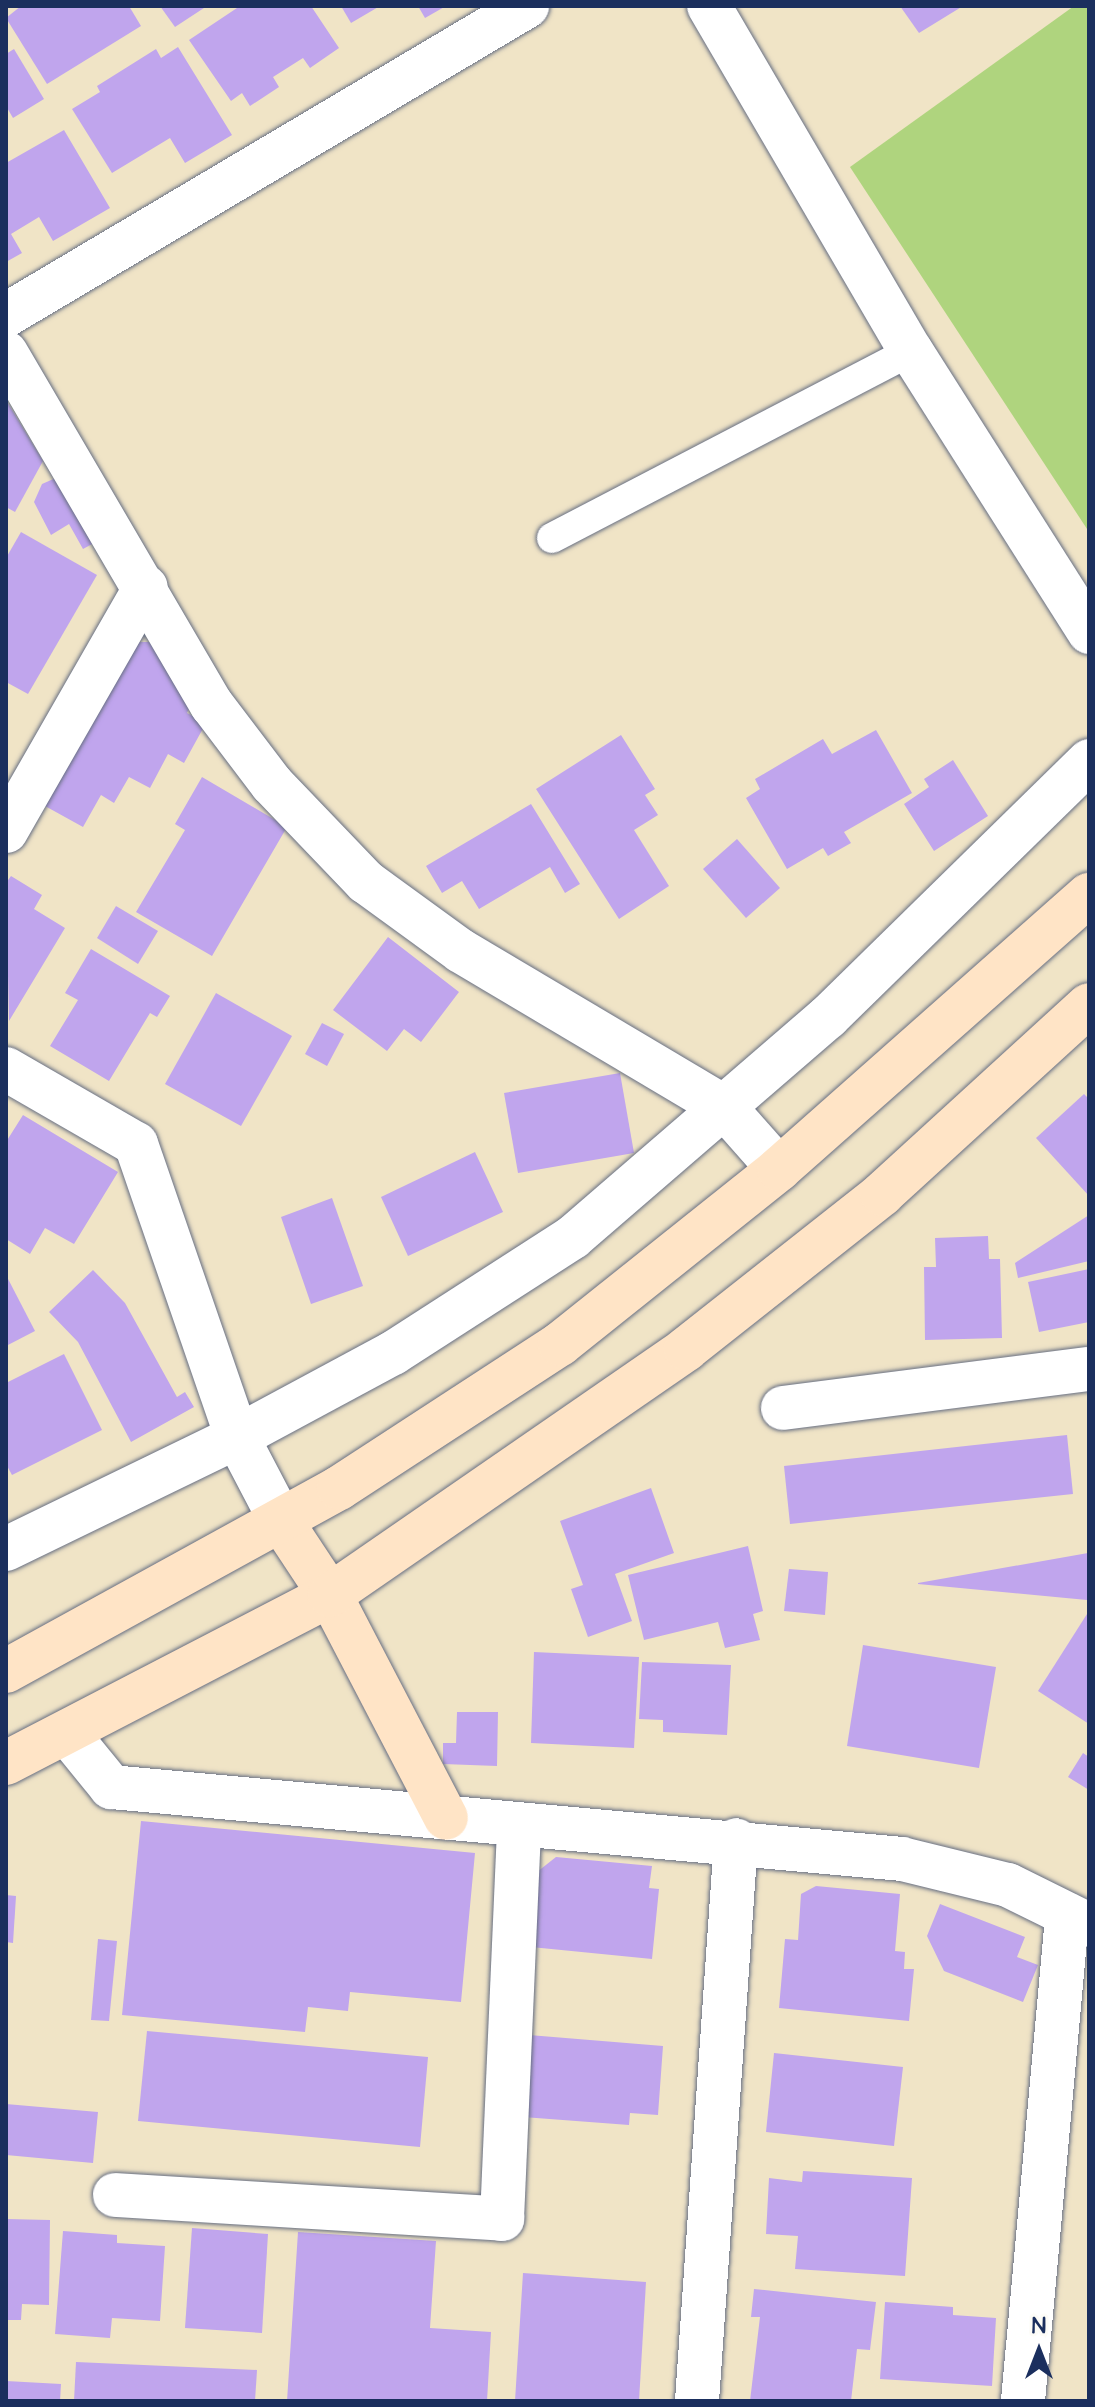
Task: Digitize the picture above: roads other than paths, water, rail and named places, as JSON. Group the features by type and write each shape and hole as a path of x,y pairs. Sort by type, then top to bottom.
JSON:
{"street":[{"path":"6,315 527,6"},
{"path":"709,6 911,351 1089,632"},
{"path":"6,353 146,587 212,705 272,784 366,882 461,951 725,1108 779,1169"},
{"path":"6,831 146,587"},
{"path":"6,1549 237,1437 393,1353 573,1237 828,1017 1089,761"},
{"path":"6,1671 339,1488 560,1344 779,1169 1089,895"},
{"path":"6,1763 330,1595 686,1349 882,1194 1089,1005"},
{"path":"6,1069 136,1144 237,1437 281,1521 330,1595 446,1818"},
{"path":"783,1408 1089,1369"},
{"path":"67,1733 111,1787 446,1818 519,1828 736,1840 902,1859 1008,1885 1078,1920 1023,2401"},
{"path":"115,2195 502,2219 519,1828"},
{"path":"697,2401 736,1840"}],"lane":[{"path":"552,538 911,351"}]}
